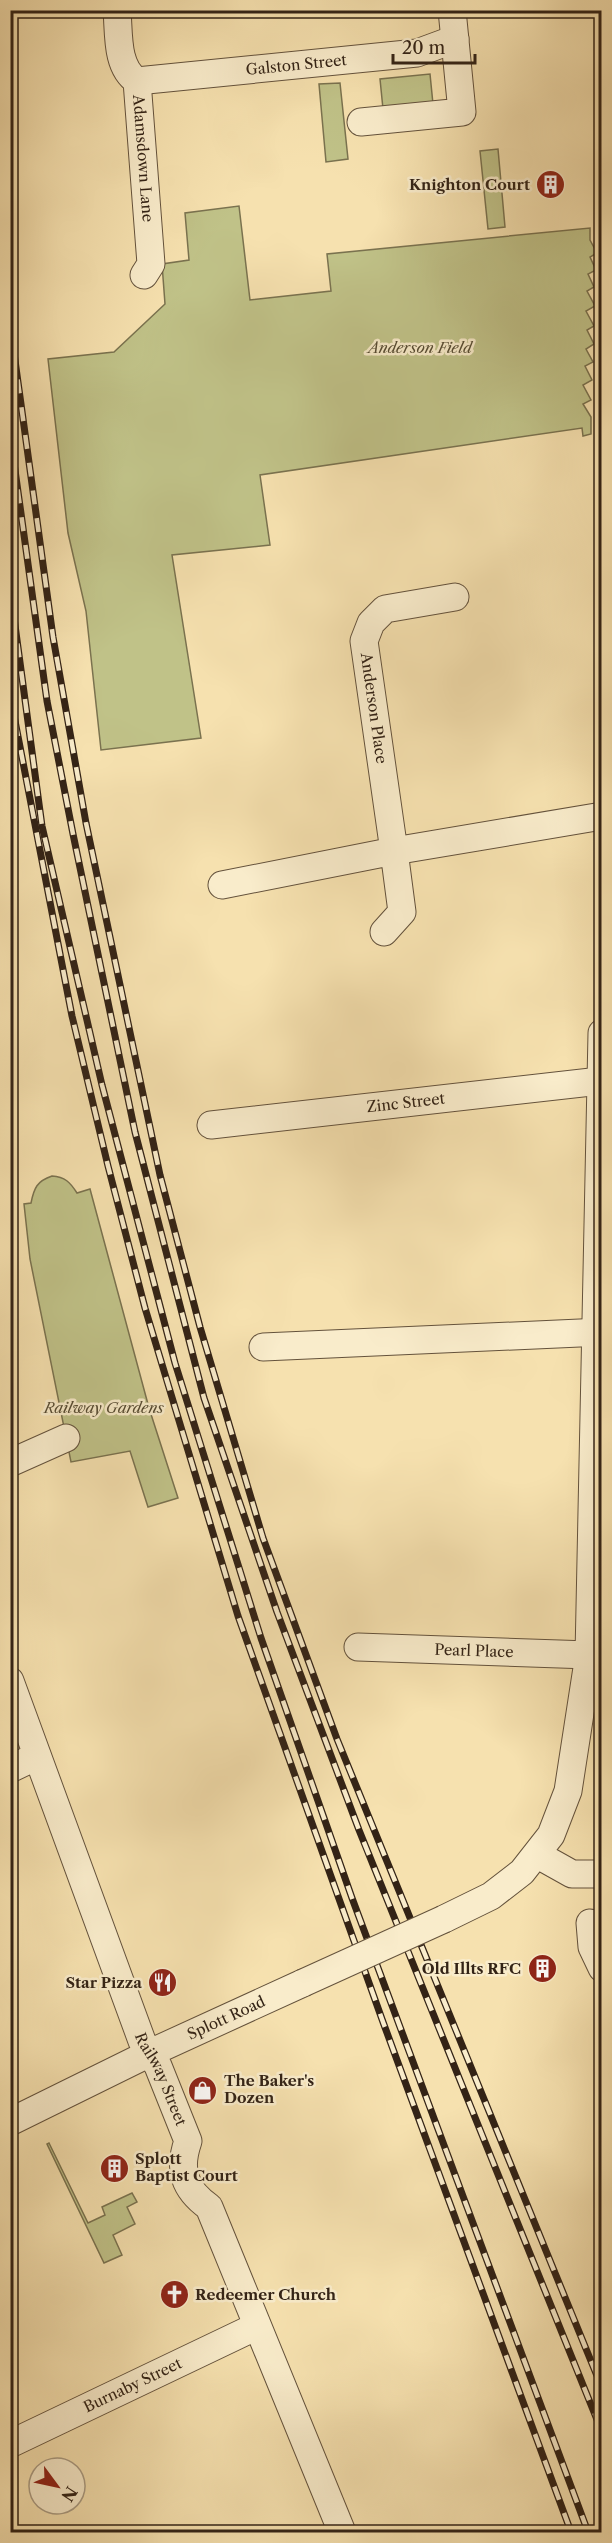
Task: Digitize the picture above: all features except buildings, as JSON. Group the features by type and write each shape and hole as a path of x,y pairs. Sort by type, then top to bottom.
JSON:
{"street":[{"name":"Adamsdown Lane","path":"117,10 123,66 129,76 137,81 151,264 144,275"},
{"path":"361,122 462,112 452,10"},
{"name":"Galston Street","path":"137,81 417,53 454,39"},
{"name":"Anderson Place","path":"384,932 402,912 364,641 371,623 385,609 455,597"},
{"path":"222,885 394,851 602,816"},
{"name":"Splott Road","path":"10,2122 150,2054 444,1919 507,1885 538,1855 560,1817 568,1791 589,1655 598,1332 602,1034"},
{"name":"Zinc Street","path":"211,1125 600,1081"},
{"path":"263,1347 598,1332"},
{"path":"10,1463 66,1438"},
{"name":"Pearl Place","path":"358,1647 589,1655"},
{"name":"Railway Street","path":"10,1681 139,2033 188,2141 181,2162 194,2196 209,2207 342,2532"},
{"path":"10,1769 37,1756"},
{"path":"538,1855 572,1874 602,1874"},
{"path":"590,1923 592,1947 602,1968"},
{"name":"Burnaby Street","path":"10,2444 257,2326"}],"green space":[{"path":"430,74 433,104 383,109 380,79"},
{"path":"340,83 348,159 326,162 319,84"},
{"path":"498,149 505,227 488,229 480,151"},
{"name":"Anderson Field","path":"239,206 250,300 331,291 327,254 590,228 590,240 597,253 590,257 596,270 588,274 594,287 587,291 595,306 586,311 594,326 587,330 594,344 586,349 593,362 585,366 592,380 583,385 591,400 583,404 591,417 591,434 583,436 582,428 260,475 270,545 172,555 201,738 101,750 86,611 68,533 48,359 114,352 165,304 162,264 189,260 185,213"},
{"name":"Railway Gardens","path":"52,1176 67,1181 77,1193 90,1189 149,1408 178,1498 148,1507 130,1451 71,1462 30,1259 24,1204 31,1203 37,1186"},
{"path":"49,2143 88,2223 105,2215 102,2207 132,2193 137,2202 127,2207 135,2224 113,2235 122,2255 104,2263 47,2144"}],"railway":[{"path":"10,324 53,637 86,823 160,1175 200,1327 263,1538 337,1739 602,2388"},
{"path":"10,434 47,701 73,834 135,1132 204,1398 277,1612 359,1830 602,2432"},
{"path":"10,588 42,826 102,1085 175,1363 261,1638 352,1898 588,2532"},
{"path":"10,695 72,1016 108,1166 145,1308 238,1616 383,2022 571,2532"}],"place":[{"name":"Knighton Court","path":"551,185"},
{"name":"Old Illts RFC","path":"542,1969"},
{"name":"Star Pizza","path":"163,1983"},
{"name":"The Baker's Dozen","path":"203,2090"},
{"name":"Splott Baptist Court","path":"114,2168"},
{"name":"Redeemer Church","path":"174,2295"}]}
